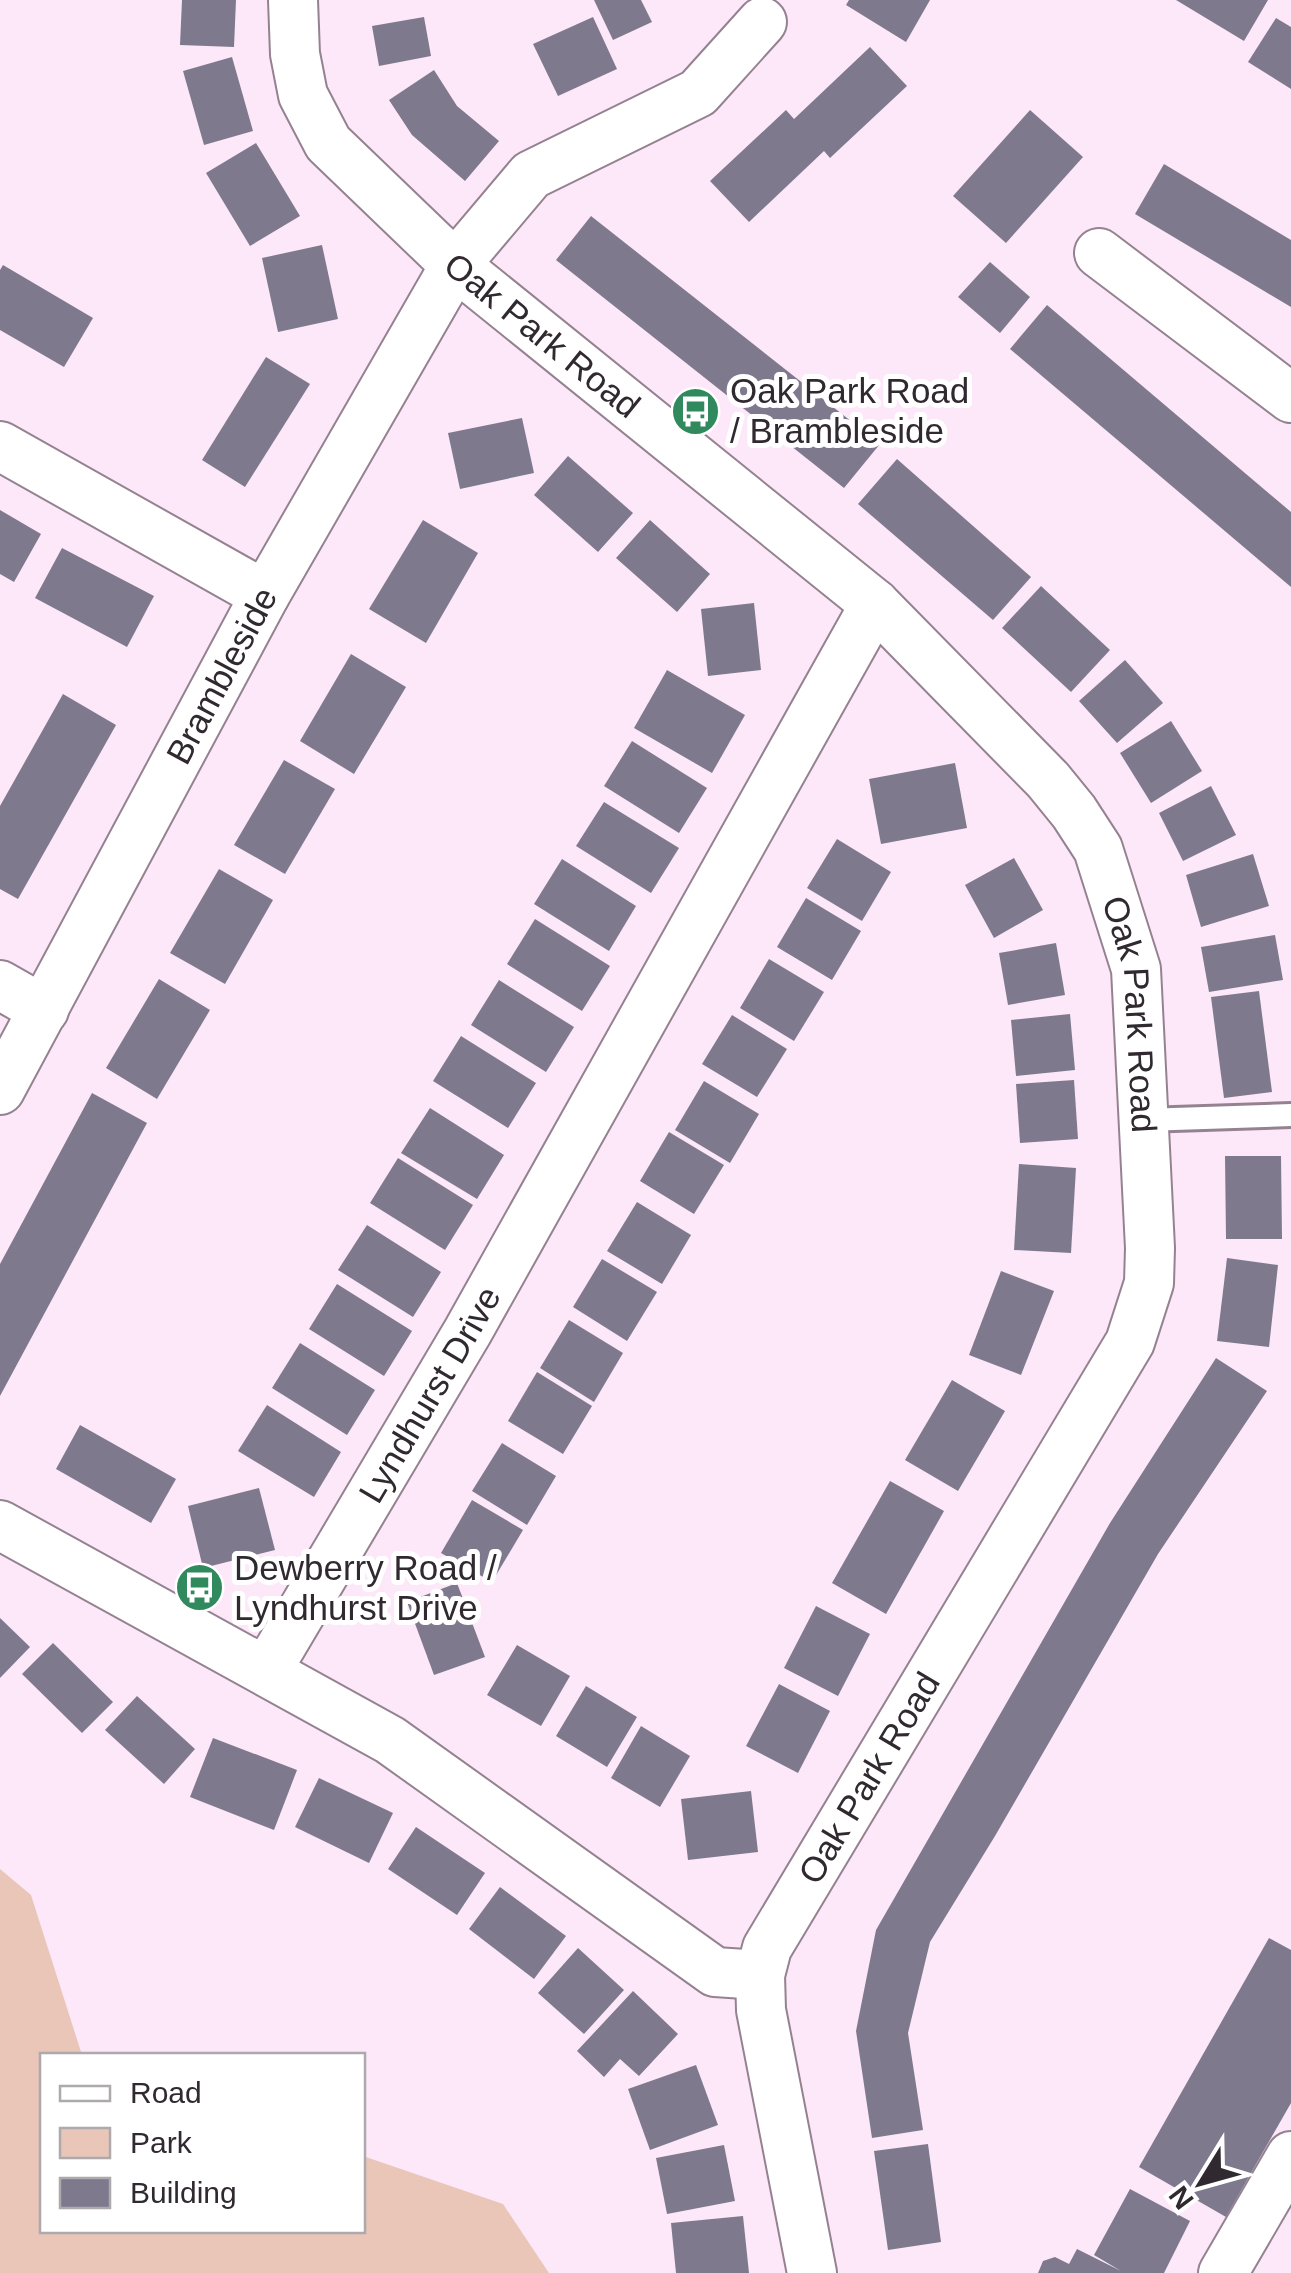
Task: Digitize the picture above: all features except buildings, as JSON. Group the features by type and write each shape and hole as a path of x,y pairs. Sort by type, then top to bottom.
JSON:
{"street":[{"name":"Oak Park Road","path":"294,0 294,54 303,95 328,143 454,265 875,604 1048,780 1098,849 1136,969 1149,1283 1130,1342 767,1948 760,1976 761,2010 812,2273"},
{"name":"Brambleside","path":"0,1090 265,594 454,265 531,175 698,93 762,22"},
{"path":"1100,253 1291,398"},
{"path":"0,446 265,594"},
{"name":"Lyndhurst Drive","path":"267,1670 468,1331 875,604"},
{"path":"0,985 44,1010"},
{"path":"0,1524 390,1740 715,1972 760,1976"},
{"path":"1223,2273 1291,2156"}],"lane":[{"path":"1144,1120 1291,1115"}],"green space":[{"path":"0,1869 31,1895 81,2053 40,2053 40,2233 365,2233 365,2157 503,2204 549,2273 0,2273"}],"place":[{"name":"Oak Park Road / Brambleside","path":"695,411"},
{"name":"Dewberry Road / Lyndhurst Drive","path":"199,1588"}]}
